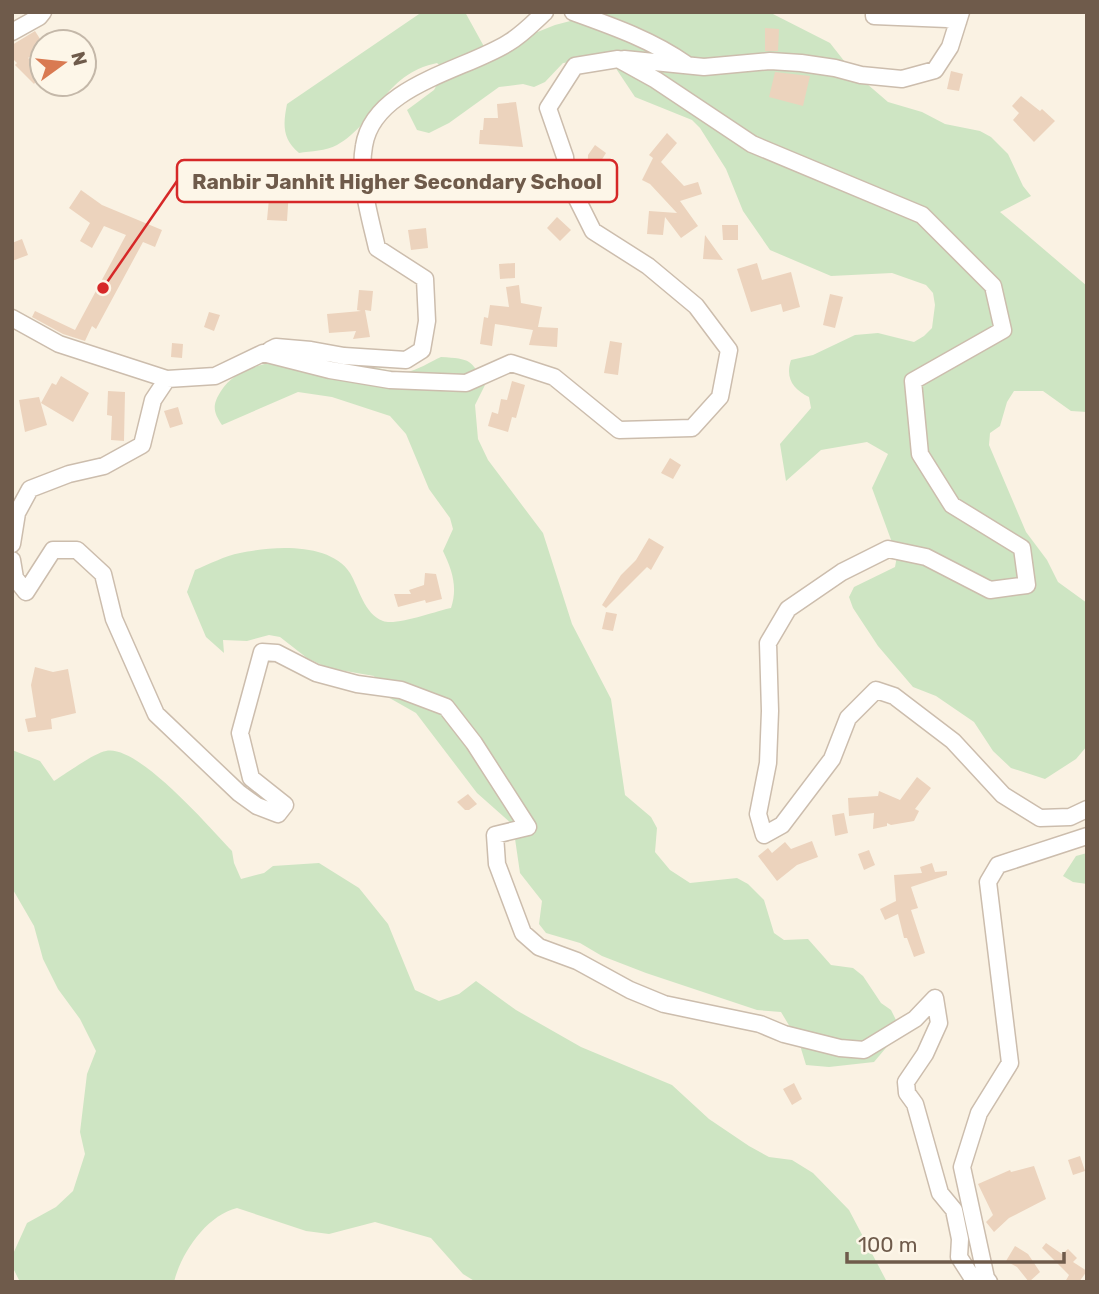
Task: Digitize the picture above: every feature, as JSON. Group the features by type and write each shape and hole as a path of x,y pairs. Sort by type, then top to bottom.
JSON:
{"street":[{"path":"12,32 43,12"},
{"path":"12,318 59,344 167,379 215,376 276,347 311,349 344,356 406,360 422,350 427,321 425,279 393,261 377,248 369,212 363,145 376,118 392,103 419,84 507,44 545,12"},
{"path":"573,12 640,38 670,52 688,65"},
{"path":"263,353 330,370 390,380 466,383 510,363 554,377 619,430 692,428 720,397 729,350 696,306 649,267 593,231 567,179 565,158 548,107 575,66 618,59 704,67 769,61 801,63 861,75 902,79 935,70 950,47 959,17 947,19 874,16 874,12"},
{"path":"618,59 656,80 752,144 922,215 993,286 1003,330 913,381 918,442 920,454 952,505 1022,548 1027,585 990,590 926,557 888,549 842,572 788,609 768,643 768,763 758,814 764,835 782,825 832,759 848,718 876,690 894,696 953,741 1003,795 1040,818 1070,817 1087,809"},
{"path":"12,544 17,513 30,489 69,474 104,466 142,445 153,400 167,379"},
{"path":"12,560 15,578 26,592 53,550 77,550 103,574 114,619 156,714 239,793 257,806 278,814 285,805 251,778 240,733 262,652 277,653 316,673 357,684 401,690 446,707 474,743 528,827 495,835 497,864 523,933 539,947 577,961 629,990 664,1004 760,1024 784,1034 840,1048 864,1050 915,1019 935,998 939,1023 925,1054 906,1083 908,1093 915,1104 940,1193 954,1210 960,1239 959,1257 975,1282"},
{"path":"989,1282 962,1167 979,1113 1010,1063 988,882 998,865 1087,836"}],"green space":[{"path":"422,12 465,12 487,52 555,25 597,14 596,12 769,12 830,43 852,71 888,102 922,112 945,124 980,131 991,137 1008,154 1023,186 1031,196 1000,212 1087,286 1087,412 1071,411 1043,391 1014,391 1007,402 1000,426 990,433 989,445 1026,532 1047,560 1058,582 1087,603 1087,746 1076,759 1045,779 1011,768 993,751 974,722 936,696 913,687 878,646 853,608 849,597 854,587 895,567 897,556 872,488 888,454 867,442 821,450 786,481 780,444 811,408 809,397 799,390 790,378 791,360 813,355 855,335 878,333 914,342 932,328 935,305 933,293 926,285 892,273 831,276 770,250 743,211 726,169 700,128 692,120 635,97 609,58 563,63 545,82 534,87 523,84 499,87 449,123 429,133 417,130 407,110 434,90 445,70 437,63 404,77 362,124 337,145 299,153 293,148 285,131 287,104"},
{"path":"441,357 469,362 485,385 475,405 478,439 488,460 543,533 572,624 611,699 625,795 651,817 657,828 655,852 670,870 690,883 737,878 748,884 764,900 774,933 784,940 808,939 831,965 853,968 863,976 881,1003 891,1010 901,1030 874,1062 829,1067 806,1065 799,1042 781,1012 757,1010 646,973 602,956 580,943 546,933 539,924 542,901 520,873 513,825 477,793 416,713 386,696 374,676 328,668 307,658 280,637 269,635 247,641 223,640 224,653 206,637 187,592 195,570 234,554 268,549 315,551 341,563 350,573 371,613 383,621 406,620 451,608 453,579 443,551 453,529 450,518 429,489 406,434 390,416 332,397 298,392 222,425 215,408 218,396 232,379 246,370 263,365 281,361 319,360 406,372"},
{"path":"12,750 40,761 54,781 106,751 120,752 136,760 191,807 232,851 241,879 264,873 273,866 319,863 359,888 388,924 415,990 439,1001 459,994 476,981 516,1010 581,1047 672,1085 709,1119 749,1146 769,1157 792,1160 813,1173 849,1210 887,1282 476,1282 463,1274 431,1238 375,1222 329,1234 306,1231 237,1208 215,1218 197,1237 183,1259 174,1282 20,1282 12,1266 13,1254 27,1223 56,1207 73,1191 85,1154 80,1132 87,1074 96,1051 80,1019 58,989 43,959 34,926 12,888"},
{"path":"1087,853 1087,884 1073,882 1063,876 1076,856"}],"building":[{"path":"765,28 779,29 778,51 765,51"},
{"path":"28,35 28,78 15,65 17,63 12,58 12,45"},
{"path":"951,71 963,74 959,91 947,89"},
{"path":"775,72 810,76 803,106 769,97"},
{"path":"1021,96 1055,121 1034,142 1013,120 1019,113 1012,106"},
{"path":"516,102 523,147 479,144 484,118 498,118 497,104"},
{"path":"667,133 677,143 661,162 684,186 698,182 702,194 680,201 698,226 681,238 665,217 663,235 647,234 649,211 677,213 650,184 642,180 653,158 649,155"},
{"path":"595,145 606,153 601,161 600,190 587,190 588,155"},
{"path":"270,188 289,190 287,221 267,220"},
{"path":"81,190 102,205 162,230 155,247 143,242 96,329 92,326 85,341 63,334 32,317 35,311 75,330 126,235 104,226 92,248 80,241 90,223 69,208"},
{"path":"557,217 571,230 560,241 547,228"},
{"path":"722,225 738,225 738,240 723,240"},
{"path":"426,228 428,248 411,250 408,230"},
{"path":"705,235 723,260 703,259"},
{"path":"22,239 28,255 12,261 12,243"},
{"path":"515,263 515,278 500,279 499,264"},
{"path":"757,263 762,280 791,272 800,307 783,312 781,304 751,312 737,269"},
{"path":"519,285 521,303 542,307 538,327 558,328 557,347 529,345 533,330 495,324 492,346 480,344 484,317 488,318 490,305 509,307 506,287"},
{"path":"359,290 373,291 371,311 365,310 370,337 353,339 356,331 329,333 327,314 361,311 357,310"},
{"path":"830,294 843,297 835,328 823,325"},
{"path":"209,312 220,315 214,331 204,327"},
{"path":"610,341 622,343 618,375 604,373"},
{"path":"172,343 183,344 182,358 171,357"},
{"path":"61,376 89,393 73,422 41,403 52,383 56,385"},
{"path":"512,381 525,385 516,418 512,417 508,432 488,426 492,412 498,414 501,399 507,400"},
{"path":"108,391 125,392 124,441 111,440 112,416 107,415"},
{"path":"39,397 47,425 25,432 19,400"},
{"path":"178,407 183,424 170,428 164,411"},
{"path":"670,458 681,465 673,479 661,473"},
{"path":"649,538 664,547 651,570 647,567 606,608 602,605"},
{"path":"425,573 436,574 442,599 398,607 394,594 411,594 409,590 424,585"},
{"path":"606,612 617,614 613,631 602,629"},
{"path":"35,667 53,672 68,669 76,713 51,719 52,729 28,732 25,719 36,717 31,685"},
{"path":"917,777 931,788 915,809 919,811 914,821 891,825 887,823 887,826 873,829 874,813 849,816 848,798 878,796 879,791 900,800"},
{"path":"468,794 477,804 465,810 457,802"},
{"path":"844,813 848,833 835,836 832,815"},
{"path":"812,841 818,857 797,865 777,881 758,856 768,848 772,853 785,842 791,849"},
{"path":"869,850 875,865 864,870 858,854"},
{"path":"932,863 935,872 947,871 947,875 911,887 918,908 911,910 925,953 914,957 907,938 904,938 898,914 885,920 880,909 896,901 894,875 922,873 920,867"},
{"path":"794,1083 802,1099 792,1105 783,1089"},
{"path":"1080,1156 1085,1171 1073,1175 1068,1160"},
{"path":"1034,1166 1046,1199 1009,1218 994,1232 986,1222 993,1215 978,1184 1010,1170 1011,1172"},
{"path":"1046,1243 1062,1254 1068,1249 1077,1258 1073,1262 1087,1271 1079,1282 1065,1282 1069,1275 1042,1248"},
{"path":"1015,1246 1028,1254 1040,1272 1029,1282 1017,1267 1006,1261"}],"place":[{"name":"Ranbir Janhit Higher Secondary School","path":"103,288"}]}
